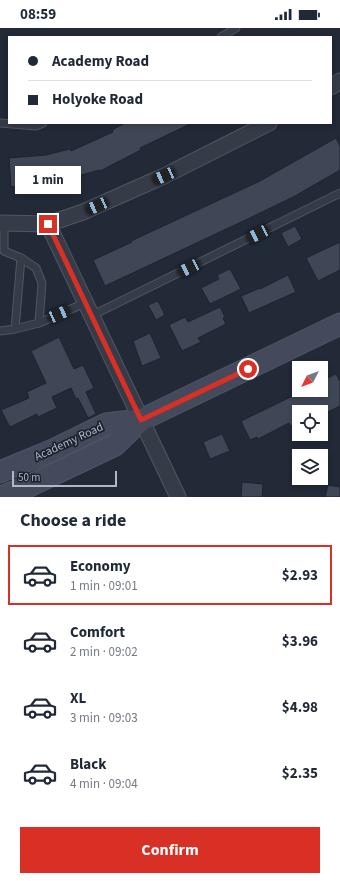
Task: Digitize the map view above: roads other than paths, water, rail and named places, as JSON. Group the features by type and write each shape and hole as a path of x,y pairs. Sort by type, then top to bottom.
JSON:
{"main road":[{"name":"Academy Road","path":"1,497 26,487 115,445 141,420 340,324"},
{"name":"Academy Road","path":"0,472 53,450 106,424 141,420"}],"street":[{"path":"2,223 48,224 84,212 164,176 266,124"},
{"path":"48,224 178,497"}],"lane":[{"path":"223,36 236,28"},
{"path":"12,124 36,126 41,124"},
{"path":"0,330 15,329 88,309 340,193"},
{"path":"2,223 2,250 21,258 36,268 42,283 39,323"},
{"path":"15,329 21,258"}]}
